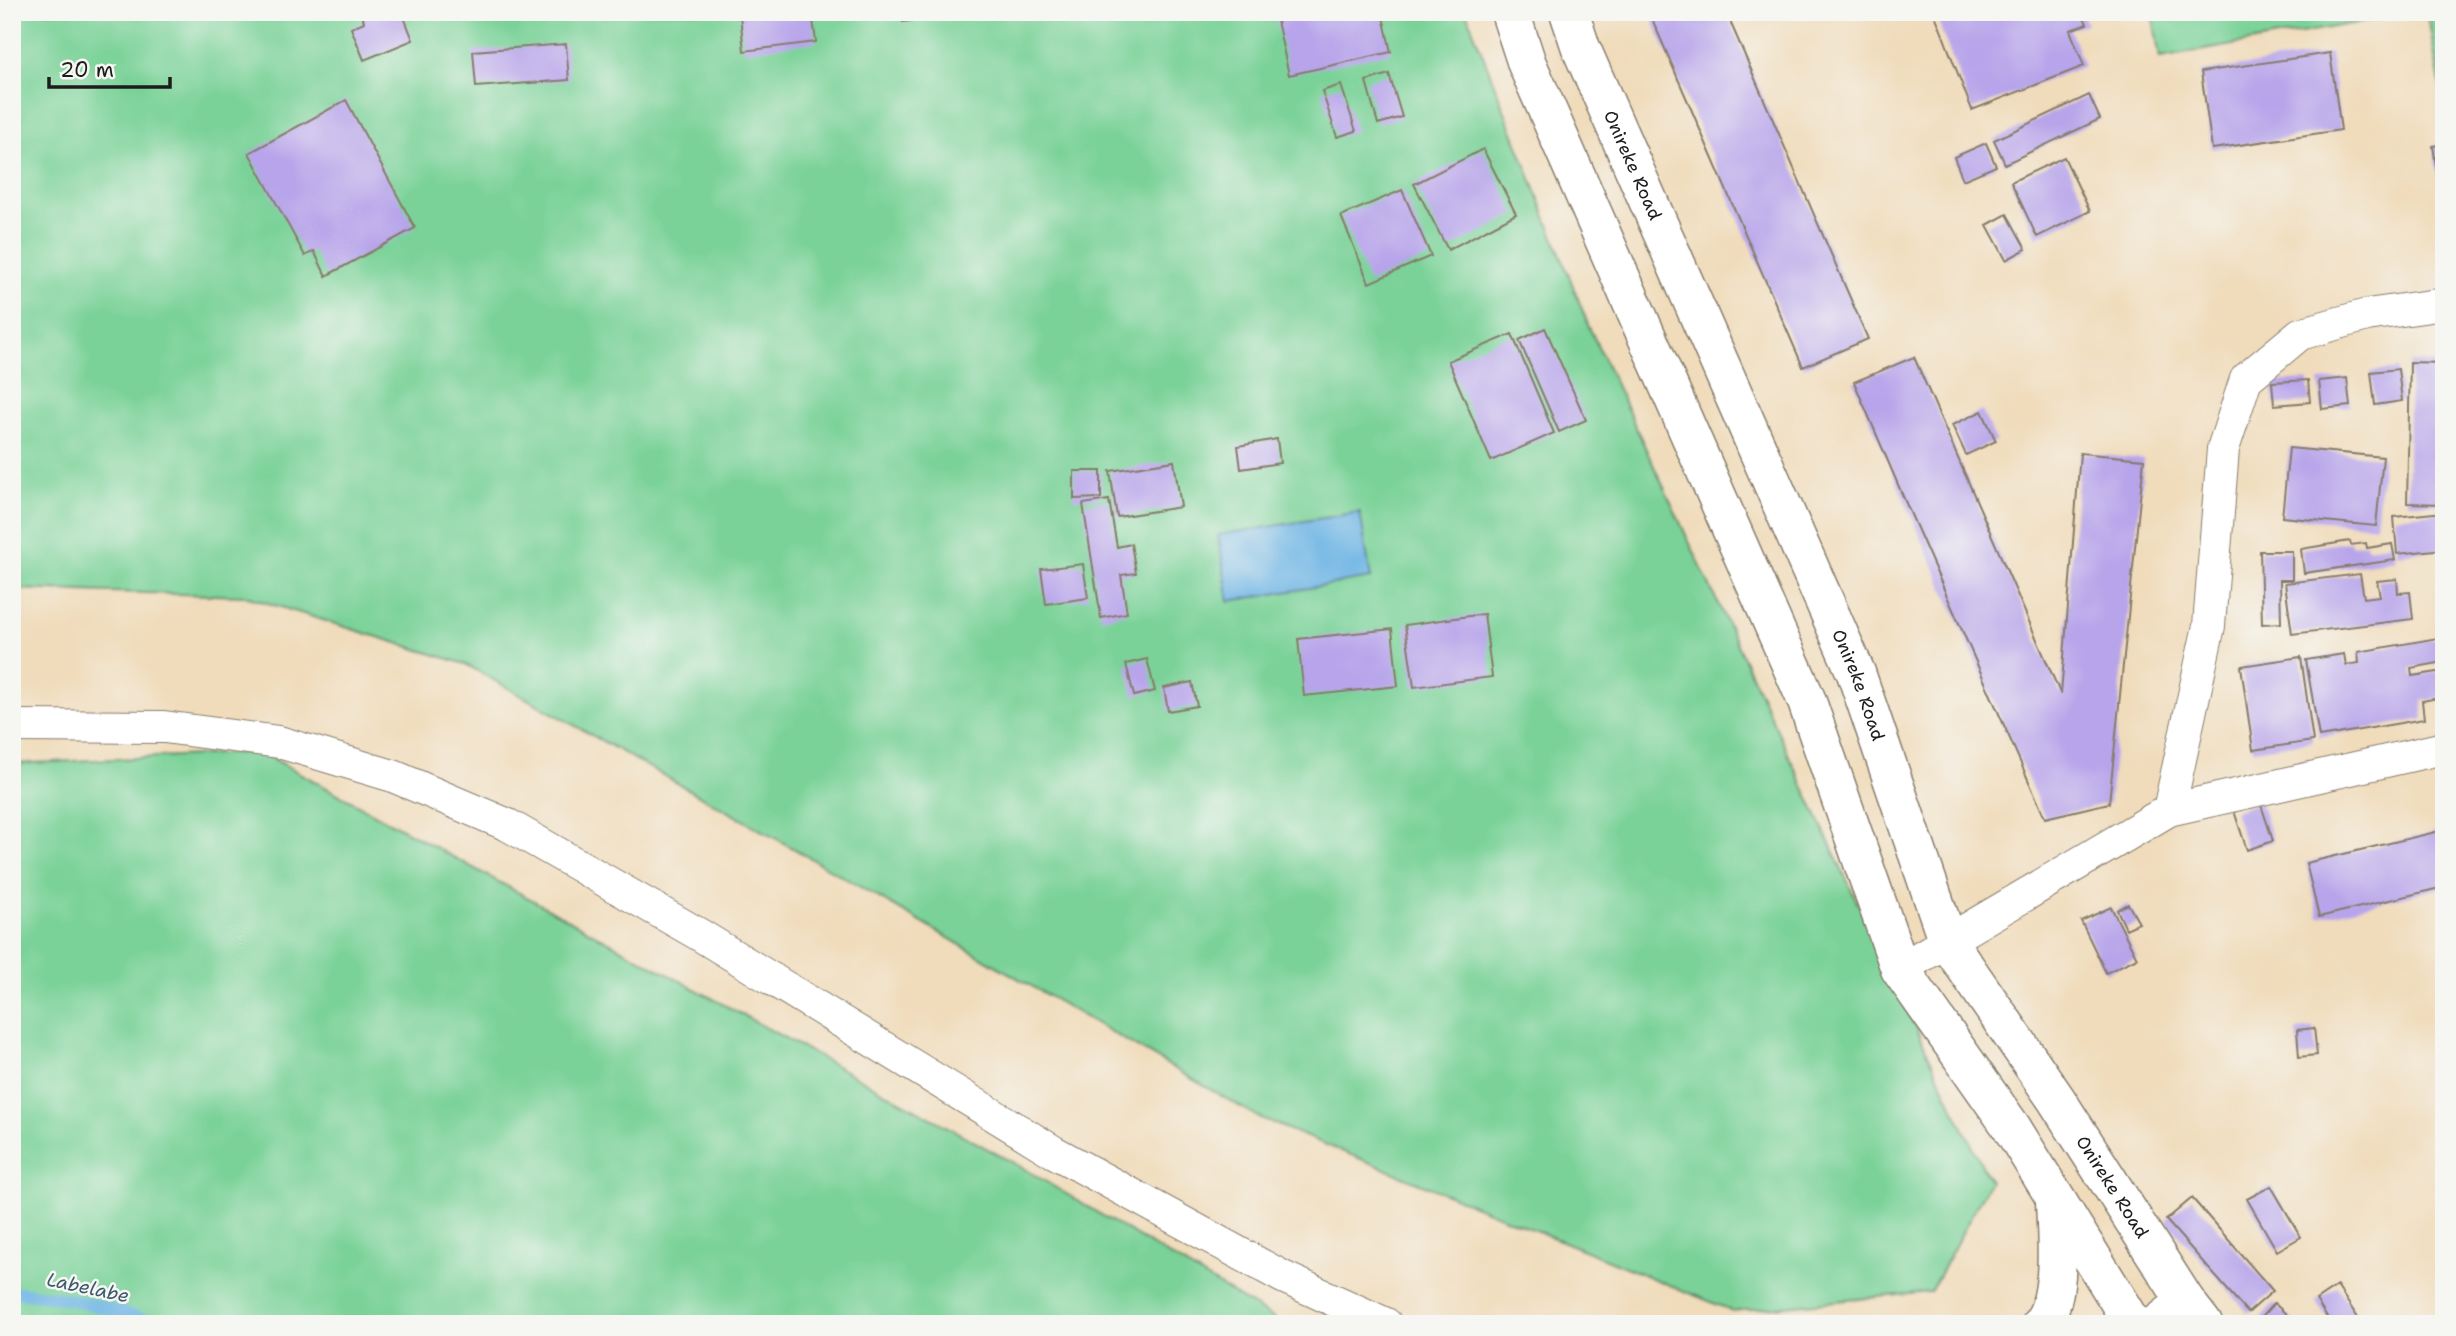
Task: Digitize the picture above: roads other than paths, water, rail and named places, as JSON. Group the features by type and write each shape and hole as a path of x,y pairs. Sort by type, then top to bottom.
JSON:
{"main road":[{"path":"1510,12 1527,64 1806,699 1900,969 2012,1128 2133,1324"},
{"name":"Onireke Road","path":"1569,12 1581,48 1856,673 1948,942 2056,1099 2183,1317"},
{"path":"2041,1324 2048,1315 2057,1265 2055,1199"}],"street":[{"path":"2169,810 2209,626 2223,449 2246,379 2300,334 2367,315 2444,304"},
{"path":"12,726 164,727 279,742 393,776 508,825 700,935 1054,1152 1283,1277 1386,1324"},
{"path":"1900,969 2169,810 2444,748"}],"water":[{"path":"1360,512 1371,578 1229,601 1218,535"}],"waterway":[{"name":"Labelabe","path":"12,1292 85,1303 156,1324"}]}
